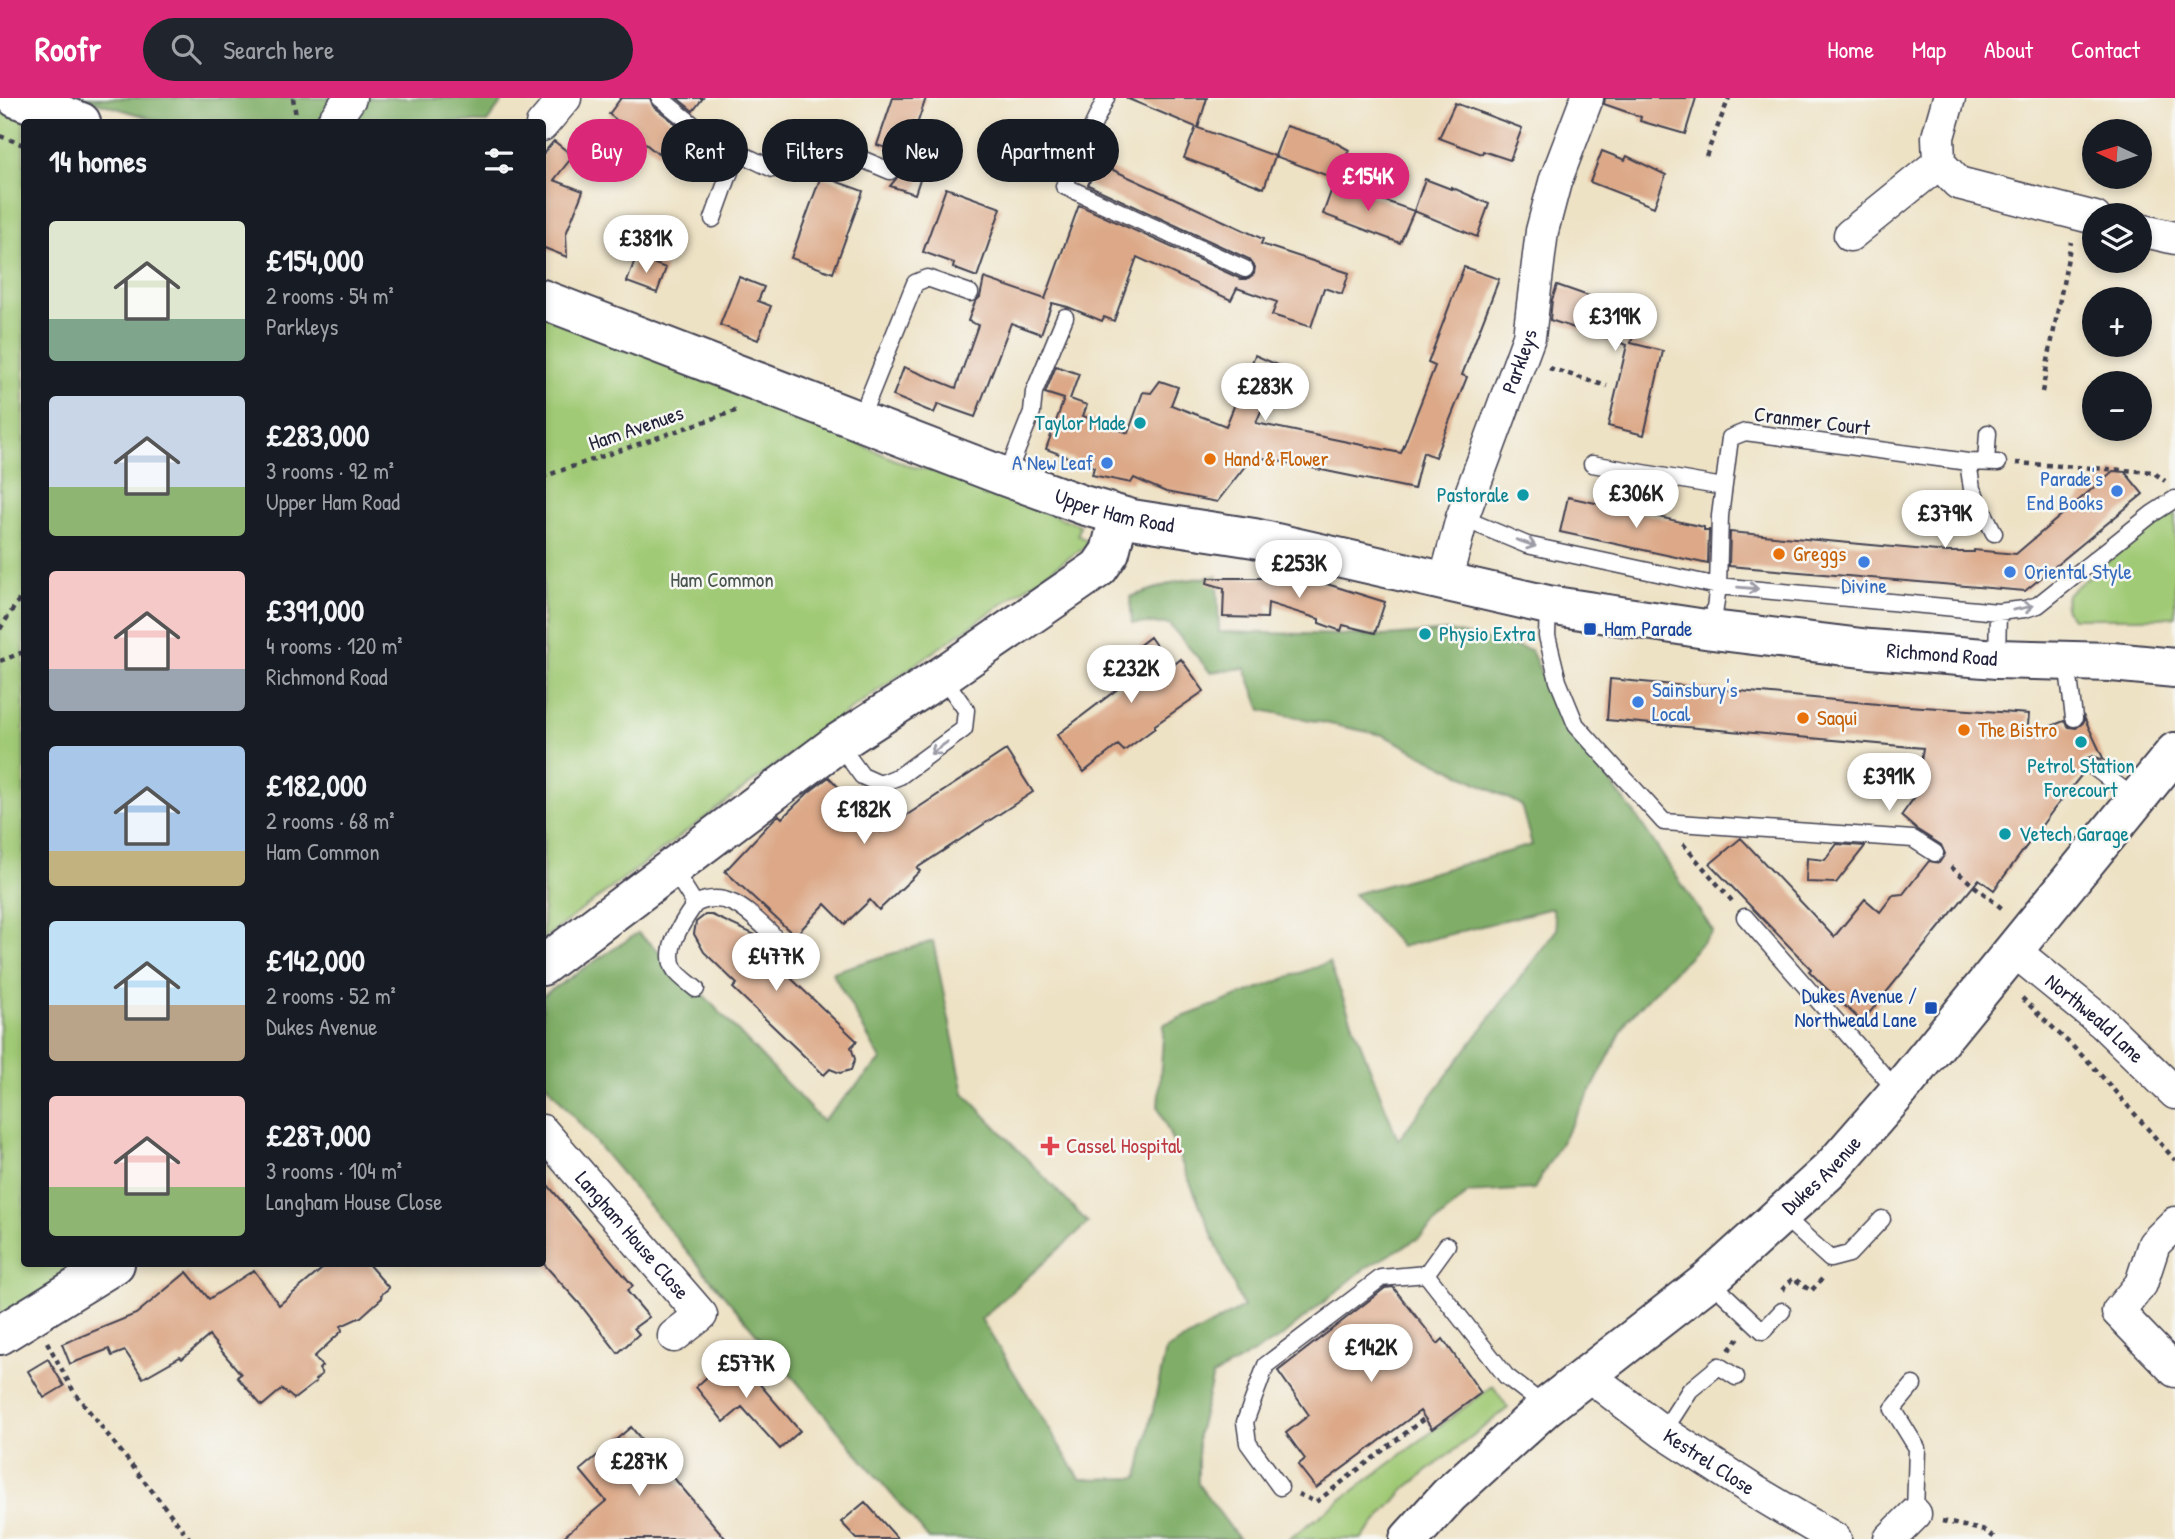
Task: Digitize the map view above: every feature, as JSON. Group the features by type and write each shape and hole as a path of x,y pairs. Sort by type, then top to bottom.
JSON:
{"street":[{"path":"16,98 73,119"},
{"path":"335,119 350,98"},
{"path":"546,120 565,98"},
{"name":"Parkleys","path":"1446,582 1462,518 1529,337 1542,232 1555,182 1587,98"},
{"path":"1949,98 1938,137 1939,163 1958,183 2082,215"},
{"path":"1850,235 1939,163"},
{"path":"2152,233 2175,239"},
{"name":"Upper Ham Road","path":"546,301 859,422 1119,516 1226,533 1548,605 1712,630"},
{"path":"546,963 838,743 942,676 1099,568 1110,552 1119,516"},
{"name":"Richmond Road","path":"1712,630 1870,649 2175,668"},
{"name":"Dukes Avenue","path":"1409,1539 1449,1494 1546,1407 1709,1280 1830,1170 1898,1092 2175,752"},
{"name":"Northweald Lane","path":"2012,951 2103,1023 2175,1093"},
{"name":"Langham House Close","path":"546,1136 701,1315 674,1336"},
{"path":"2175,1223 2154,1244 2141,1284 2118,1311 2175,1371"},
{"path":"0,1335 110,1267"},
{"name":"Kestrel Close","path":"1588,1375 1663,1432 1835,1539"}],"lane":[{"path":"660,98 686,119"},
{"path":"1106,98 1065,186 1245,269"},
{"path":"748,157 773,169 787,166 808,148 824,144 882,168"},
{"path":"713,219 726,182"},
{"path":"859,422 915,283 927,278 970,293"},
{"path":"1006,477 1032,412 1034,392 1065,317"},
{"name":"Cranmer Court","path":"1712,630 1718,586 1720,516 1730,438 1745,432 1992,463"},
{"path":"1988,433 1992,463"},
{"path":"1968,462 1972,489 1994,533"},
{"path":"1592,464 1723,487"},
{"path":"1462,518 1527,545 1718,586 1998,612 2038,605 2152,514 2175,499"},
{"path":"1548,605 1547,636 1558,681 1576,725 1664,822 1913,839 1934,853"},
{"path":"1997,659 1998,612"},
{"path":"2067,661 2074,718"},
{"path":"838,743 862,776 880,784 900,776 964,729 966,710 942,676"},
{"path":"2092,766 2137,800"},
{"path":"673,869 695,904"},
{"path":"696,989 675,969 671,957 677,931 695,904 706,899 730,900 743,907 772,934"},
{"path":"1741,912 1898,1092"},
{"path":"1782,1215 1830,1259 1849,1254 1882,1219"},
{"path":"1280,1487 1248,1443 1245,1422 1258,1380 1266,1365 1381,1278 1426,1274 1447,1245"},
{"path":"1426,1274 1506,1376 1546,1407"},
{"path":"1709,1280 1762,1331 1782,1311"},
{"path":"1663,1432 1690,1390 1718,1366 1736,1377"},
{"path":"1903,1526 1917,1448 1893,1409 1913,1385"}],"path":[{"path":"293,98 296,119"},
{"path":"1706,156 1729,98"},
{"path":"0,136 21,144"},
{"path":"2042,392 2082,228"},
{"path":"1521,359 1607,386"},
{"name":"Ham Avenues","path":"546,476 739,410"},
{"path":"1992,463 2153,472 2168,483"},
{"path":"0,629 21,597"},
{"path":"0,660 21,653"},
{"path":"1664,822 1741,912"},
{"path":"1934,853 2012,951 2091,1064 2175,1160"},
{"path":"1718,1366 1727,1352 1793,1278 1811,1291 1828,1273 1830,1259"},
{"path":"32,1315 74,1392 190,1539"},
{"path":"1280,1487 1317,1502 1425,1418"},
{"path":"1903,1526 1936,1520 1986,1531 1996,1539"}],"green space":[{"path":"83,98 505,98 489,119 153,119"},
{"path":"0,109 29,119 21,119 21,1267 83,1267 0,1318"},
{"name":"Ham Common","path":"546,312 676,362 909,466 930,470 1080,525 1078,535 1090,543 834,721 546,937"},
{"path":"2175,508 2175,616 2072,618 2065,608 2067,594"},
{"path":"1217,576 1219,632 1388,636 1449,631 1531,650 1561,718 1637,817 1713,931 1628,1019 1593,1087 1534,1189 1468,1193 1419,1238 1364,1269 1280,1338 1213,1376 1198,1433 1198,1484 1239,1539 929,1539 546,1084 546,993 638,933 681,971 822,1121 881,1060 832,972 933,941 964,1093 1088,1223 981,1319 1080,1479 1138,1478 1166,1350 1243,1307 1158,1107 1164,1024 1329,962 1398,1140 1557,929 1552,908 1401,947 1354,894 1532,845 1521,805 1383,735 1261,710 1245,668 1210,672 1169,624 1132,623 1130,597 1178,581"},
{"path":"1493,1386 1508,1408 1406,1488 1361,1539 1289,1539"}],"building":[{"path":"621,98 650,98 653,106 670,119 661,119 661,150 658,154 647,145 647,119 615,119 609,114"},
{"path":"677,98 703,98 693,111"},
{"path":"893,98 926,98 919,119 886,119"},
{"path":"1126,98 1207,98 1198,128 1275,156 1264,188 1184,158 1196,127"},
{"path":"1605,98 1696,98 1685,134 1640,121 1641,117 1604,104"},
{"path":"1455,103 1522,128 1510,160 1483,151 1482,154 1439,138"},
{"path":"1286,126 1329,139 1349,150 1336,179 1275,156"},
{"path":"882,130 882,147 877,145"},
{"path":"554,141 567,151 567,164 554,180 583,191 566,234 567,257 546,249 546,150"},
{"path":"1602,151 1625,160 1627,156 1666,175 1654,207 1590,182"},
{"path":"1119,173 1263,239 1261,244 1349,273 1342,294 1324,288 1311,327 1272,315 1277,302 1237,288 1231,300 1137,257 1114,321 1104,317 1102,321 1052,303 1041,334 1011,323 975,417 938,404 934,413 893,396 904,367 956,388 978,325 968,321 975,302 980,297 984,278 1045,299 1079,205 1241,279 1247,279 1254,274 1255,267 1249,259 1088,185 1089,182 1119,182"},
{"path":"1425,179 1489,204 1477,237 1414,211"},
{"path":"819,182 838,182 863,191 833,273 791,258"},
{"path":"893,182 919,182 915,194 890,186"},
{"path":"1334,183 1414,211 1400,243 1323,214"},
{"path":"946,188 1001,208 977,277 953,268 954,263 923,252"},
{"path":"636,257 666,268 657,293 627,282"},
{"path":"1464,267 1499,279 1462,375 1467,377 1435,457 1423,452 1414,489 1253,456 1217,502 1166,492 1134,478 1131,483 1092,475 1094,467 1046,449 1064,399 1045,393 1056,366 1079,374 1070,399 1087,405 1083,416 1128,433 1143,392 1151,393 1160,381 1178,387 1171,405 1226,426 1255,355 1280,366 1256,423 1401,453 1435,366 1428,363"},
{"path":"739,277 764,287 758,301 771,306 758,340 720,325"},
{"path":"1557,285 1640,314 1631,343 1663,351 1644,435 1608,426 1627,345 1550,320"},
{"path":"2113,471 2125,472 2143,494 2025,591 1729,566 1730,532 1948,552 1974,550 2016,554"},
{"path":"1568,497 1704,527 1704,530 1709,530 1708,564 1560,532"},
{"path":"1269,566 1385,602 1375,633 1343,625 1341,631 1319,623 1319,619 1268,603 1267,618 1223,617 1224,588 1207,583 1208,578 1269,578"},
{"path":"1150,637 1171,667 1181,659 1204,691 1155,725 1155,728 1124,751 1118,745 1084,772 1057,735 1124,684 1111,667"},
{"path":"1610,679 1878,704 2029,714 2027,736 2064,721 2069,727 2076,728 2083,723 2084,717 2104,760 2093,756 2084,759 2084,772 1994,890 1979,879 1862,1022 1809,971 1811,969 1710,864 1741,838 1834,937 1865,899 1880,912 1893,895 1903,894 1929,861 1939,863 1945,854 1941,845 1901,816 1916,795 1923,748 1607,720"},
{"path":"1006,750 1033,792 917,868 920,871 879,910 870,900 845,924 825,904 795,936 725,871 774,819 779,815 782,818 829,777 881,832"},
{"path":"1837,844 1865,846 1836,883 1806,882 1807,858 1825,860"},
{"path":"705,915 712,915 760,937 769,944 790,951 777,965 857,1041 851,1047 855,1059 851,1070 840,1073 830,1069 824,1075 733,988 737,984 704,952 694,934 696,922"},
{"path":"546,1183 633,1286 627,1291 649,1317 634,1328 639,1334 618,1353 546,1266"},
{"path":"324,1267 371,1267 389,1288 361,1317 341,1326 342,1331 314,1357 322,1366 319,1369 322,1374 316,1382 294,1399 282,1389 262,1406 237,1377 241,1374 209,1336 182,1359 180,1357 143,1378 125,1351 112,1356 109,1349 70,1364 62,1344 136,1314 187,1272 209,1299 254,1270 279,1305"},
{"path":"1393,1287 1438,1344 1443,1339 1481,1393 1432,1429 1420,1411 1316,1488 1298,1465 1305,1459 1286,1433 1309,1415 1278,1371 1385,1288"},
{"path":"733,1353 800,1431 780,1449 742,1407 724,1422 696,1387"},
{"path":"48,1359 64,1386 44,1398 28,1371"},
{"path":"631,1427 726,1539 561,1539 606,1501 580,1470"},
{"path":"865,1502 898,1539 857,1539 841,1522"}],"place":[{"name":"Taylor Made","path":"1140,423"},
{"name":"Hand & Flower","path":"1210,459"},
{"name":"A New Leaf","path":"1107,463"},
{"name":"Parade's End Books","path":"2117,491"},
{"name":"Pastorale","path":"1523,495"},
{"name":"Greggs","path":"1779,554"},
{"name":"Divine","path":"1864,562"},
{"name":"Oriental Style","path":"2010,572"},
{"name":"Ham Parade","path":"1590,629"},
{"name":"Physio Extra","path":"1425,634"},
{"name":"Sainsbury's Local","path":"1638,702"},
{"name":"Saqui","path":"1803,718"},
{"name":"The Bistro","path":"1964,730"},
{"name":"Petrol Station Forecourt","path":"2081,742"},
{"name":"Vetech Garage","path":"2005,834"},
{"name":"Dukes Avenue / Northweald Lane","path":"1931,1008"},
{"name":"Cassel Hospital","path":"1050,1146"}]}
